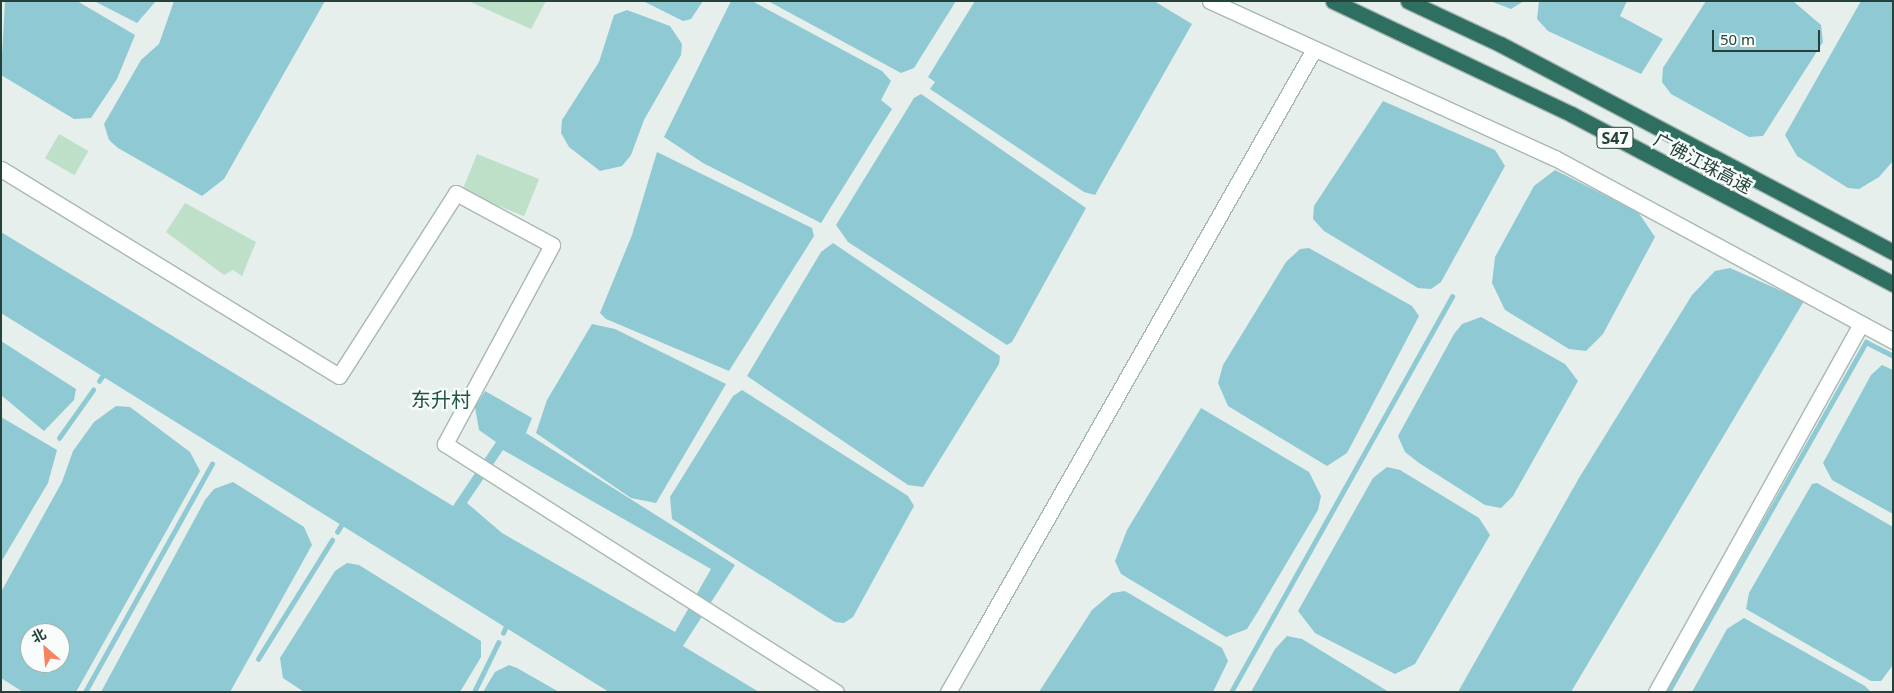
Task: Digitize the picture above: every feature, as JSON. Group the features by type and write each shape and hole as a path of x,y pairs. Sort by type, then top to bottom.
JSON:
{"highway":[{"name":"广佛江珠高速","path":"1333,1 1571,114 1893,284"},
{"name":"广佛江珠高速","path":"1408,1 1500,44 1893,252"}],"street":[{"path":"1210,1 1313,51 1555,158 1893,341"},
{"path":"954,688 975,645 1313,51"},
{"path":"1,169 339,376 456,193 552,245 445,444 836,692"},
{"path":"1656,692 1861,324"}],"green space":[{"path":"468,1 546,1 531,29"},
{"path":"59,134 88,151 74,175 45,158"},
{"path":"477,154 539,179 524,216 462,191"},
{"path":"185,203 256,242 242,276 233,270 224,275 166,232"}],"water":[{"path":"5,1 77,1 135,35 117,79 91,118 74,119 1,75"},
{"path":"94,1 156,1 137,23"},
{"path":"174,1 325,1 224,179 202,196 118,148 109,140 104,124 141,60 159,44"},
{"path":"643,1 703,1 691,19 683,21"},
{"path":"731,1 752,1 882,71 891,81 881,100 892,109 821,223 703,163 664,137"},
{"path":"768,1 956,1 914,68 901,73"},
{"path":"975,1 1154,1 1192,24 1095,195 1084,192 930,89 935,82 928,77"},
{"path":"1490,1 1524,1 1511,9"},
{"path":"1539,1 1627,1 1620,16 1663,39 1641,74 1548,31 1537,19"},
{"path":"1706,1 1793,1 1821,25 1823,42 1763,136 1749,137 1671,94 1662,82 1663,68"},
{"path":"1861,1 1893,1 1893,161 1879,177 1859,189 1848,188 1797,156 1785,135"},
{"path":"627,10 670,26 682,44 681,55 644,120 631,155 622,166 600,171 569,147 561,133 562,120 599,62 614,15"},
{"path":"921,94 1086,208 1012,342 1007,345 848,242 836,225 914,98"},
{"path":"1383,101 1495,150 1505,166 1441,282 1431,289 1418,288 1324,231 1313,219 1314,206"},
{"path":"657,152 812,228 814,236 729,371 606,319 600,313 632,235"},
{"path":"1555,170 1638,212 1655,237 1603,334 1586,351 1569,349 1505,310 1492,283 1495,257 1534,186"},
{"path":"1,232 453,506 496,442 479,430 475,407 485,391 532,418 526,433 735,565 683,646 759,692 609,692 1,313","holes":["503,450 711,569 675,632 502,533 467,503"]},
{"path":"833,243 1000,356 999,364 923,487 908,485 747,376 821,252"},
{"path":"1309,248 1412,306 1419,316 1347,453 1327,466 1228,406 1218,383 1223,365 1286,262 1300,249"},
{"path":"1730,268 1804,301 1571,692 1458,692 1579,478 1692,295 1715,271"},
{"path":"1481,317 1565,364 1578,381 1513,496 1501,508 1485,505 1419,463 1405,452 1398,436 1454,334 1462,324"},
{"path":"592,324 615,329 726,384 656,503 631,498 536,433 547,400"},
{"path":"1,341 76,389 74,400 44,431 1,395"},
{"path":"1882,365 1893,370 1893,514 1832,480 1823,463 1871,375"},
{"path":"742,390 908,496 914,506 853,617 844,623 835,622 672,519 670,497 733,396"},
{"path":"116,406 130,407 190,452 200,471 76,692 23,692 1,678 1,592 62,482 73,451 94,422"},
{"path":"1201,408 1309,472 1321,496 1318,510 1247,629 1226,637 1121,574 1115,561 1127,530"},
{"path":"1,417 57,450 48,483 1,562"},
{"path":"1387,467 1400,470 1479,518 1490,535 1415,664 1395,674 1315,633 1298,611 1373,478"},
{"path":"233,482 304,527 312,545 230,692 101,692 205,500 214,489"},
{"path":"1817,483 1893,527 1893,665 1881,681 1871,681 1746,609 1749,593 1812,484"},
{"path":"347,563 359,565 481,641 481,657 460,692 304,692 283,678 280,658 335,571"},
{"path":"1125,591 1222,648 1228,661 1213,692 1039,692 1092,610 1112,593"},
{"path":"1744,618 1865,686 1871,692 1692,692 1727,629"},
{"path":"1287,636 1302,639 1389,692 1251,692 1275,649"},
{"path":"509,665 559,692 483,692 495,672"}],"waterway":[{"path":"1231,692 1452,296"},
{"path":"1668,692 1866,342 1893,356"},
{"path":"99,381 105,372"},
{"path":"59,438 93,390"},
{"path":"85,692 212,464"},
{"path":"337,532 343,522"},
{"path":"258,659 332,540"},
{"path":"503,633 507,624"},
{"path":"474,692 498,643"}],"district":[{"name":"东升村","path":"441,399"}]}
